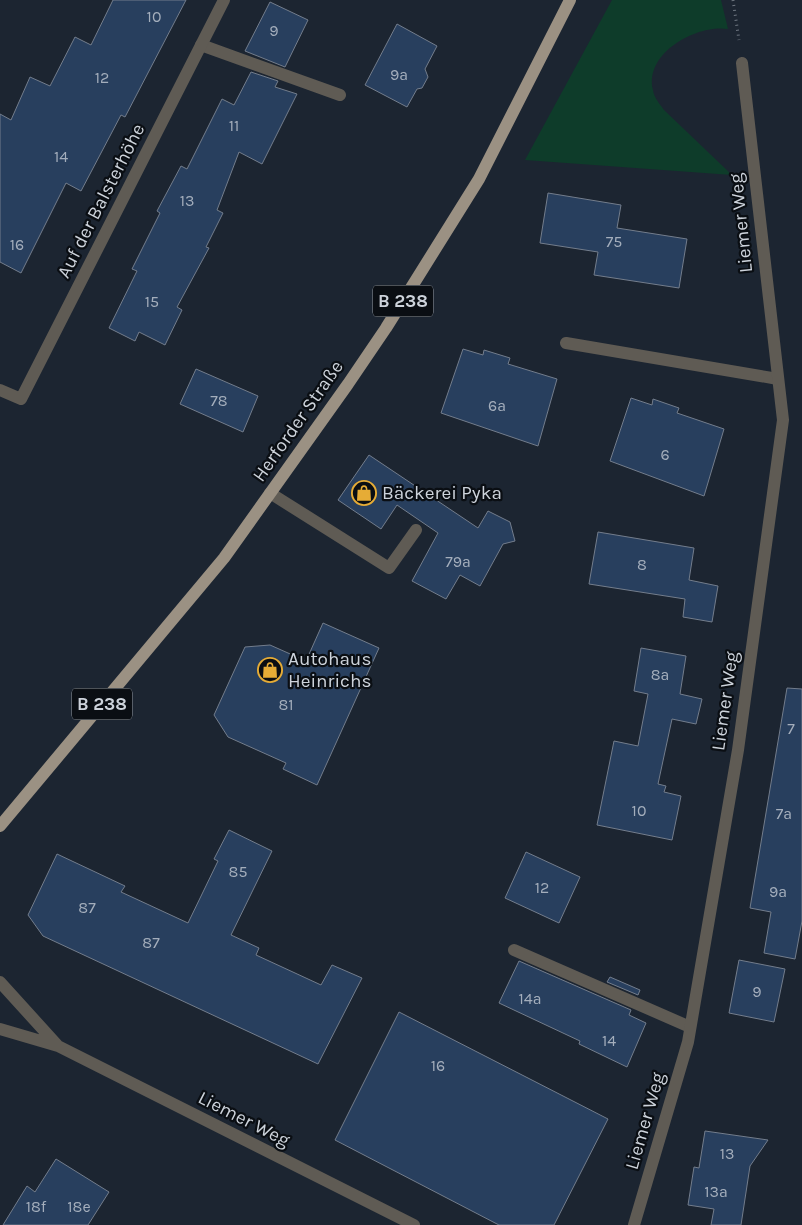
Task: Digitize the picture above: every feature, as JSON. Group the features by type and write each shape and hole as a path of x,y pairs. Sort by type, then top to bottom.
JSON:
{"main road":[{"name":"Herforder Straße","path":"0,826 219,564 386,328 478,179 570,0"}],"street":[{"name":"Auf der Balsterhöhe","path":"0,390 21,399 224,0"},
{"path":"201,45 340,95"},
{"name":"Liemer Weg","path":"634,1225 688,1042 738,750 783,420 742,63"},
{"path":"566,343 778,379"},
{"path":"270,493 389,568 416,530"},
{"path":"514,950 690,1027"},
{"name":"Liemer Weg","path":"0,982 58,1046"},
{"name":"Liemer Weg","path":"0,1029 58,1046 414,1225"},
{"name":"Liemer Weg","path":"0,1036 58,1046"}],"path":[{"path":"733,0 742,63"}],"green space":[{"path":"612,0 721,0 728,29 702,31 676,43 657,64 652,76 654,93 664,110 732,175 525,160"}],"building":[{"path":"113,0 186,0 125,117 121,115 81,191 66,183 21,273 0,262 0,114 11,120 30,77 50,86 75,37 91,45"},
{"path":"270,2 308,20 285,67 245,51"},
{"path":"397,24 437,46 425,69 428,77 422,88 417,89 407,107 365,85"},
{"path":"251,72 278,81 275,87 297,94 262,164 239,152 217,210 223,213 206,247 209,248 177,307 182,310 165,345 139,332 135,341 109,328 137,271 132,269 160,213 157,211 181,166 187,169 222,99 234,105"},
{"path":"548,193 621,205 617,228 687,239 679,288 594,275 598,252 540,243"},
{"path":"463,349 483,355 484,350 510,358 508,364 557,379 538,446 441,413"},
{"path":"196,369 258,396 243,432 180,404"},
{"path":"631,398 652,405 653,399 679,408 677,413 724,429 704,496 610,461"},
{"path":"369,455 478,528 488,511 510,522 515,541 503,544 480,586 460,575 446,599 412,581 438,533 397,505 381,529 338,500"},
{"path":"598,532 694,548 689,580 718,586 712,622 683,617 685,599 589,584"},
{"path":"323,623 379,648 317,785 283,769 286,763 228,737 214,715 245,647 270,645 306,661"},
{"path":"641,648 686,656 680,694 702,699 696,724 672,719 658,784 666,786 664,792 681,796 672,840 597,825 614,741 638,746 648,694 634,691"},
{"path":"787,688 802,689 802,921 795,959 764,953 771,912 750,908"},
{"path":"229,830 272,851 231,935 259,948 256,955 321,985 332,965 362,978 318,1064 43,936 28,915 57,854 125,886 121,892 188,923 218,861 214,859"},
{"path":"526,852 580,877 559,923 505,898"},
{"path":"739,960 785,969 774,1022 729,1013"},
{"path":"519,961 631,1010 629,1015 646,1023 627,1067 579,1044 580,1041 499,1003"},
{"path":"610,977 640,990 638,995 607,982"},
{"path":"399,1012 608,1119 554,1225 499,1225 335,1140"},
{"path":"705,1131 768,1140 750,1166 741,1225 711,1225 714,1209 688,1205 694,1167 699,1168"},
{"path":"56,1159 109,1192 88,1225 3,1225 27,1186 35,1192"}],"place":[{"name":"Bäckerei Pyka","path":"364,493"},
{"name":"Autohaus Heinrichs","path":"270,670"}]}
